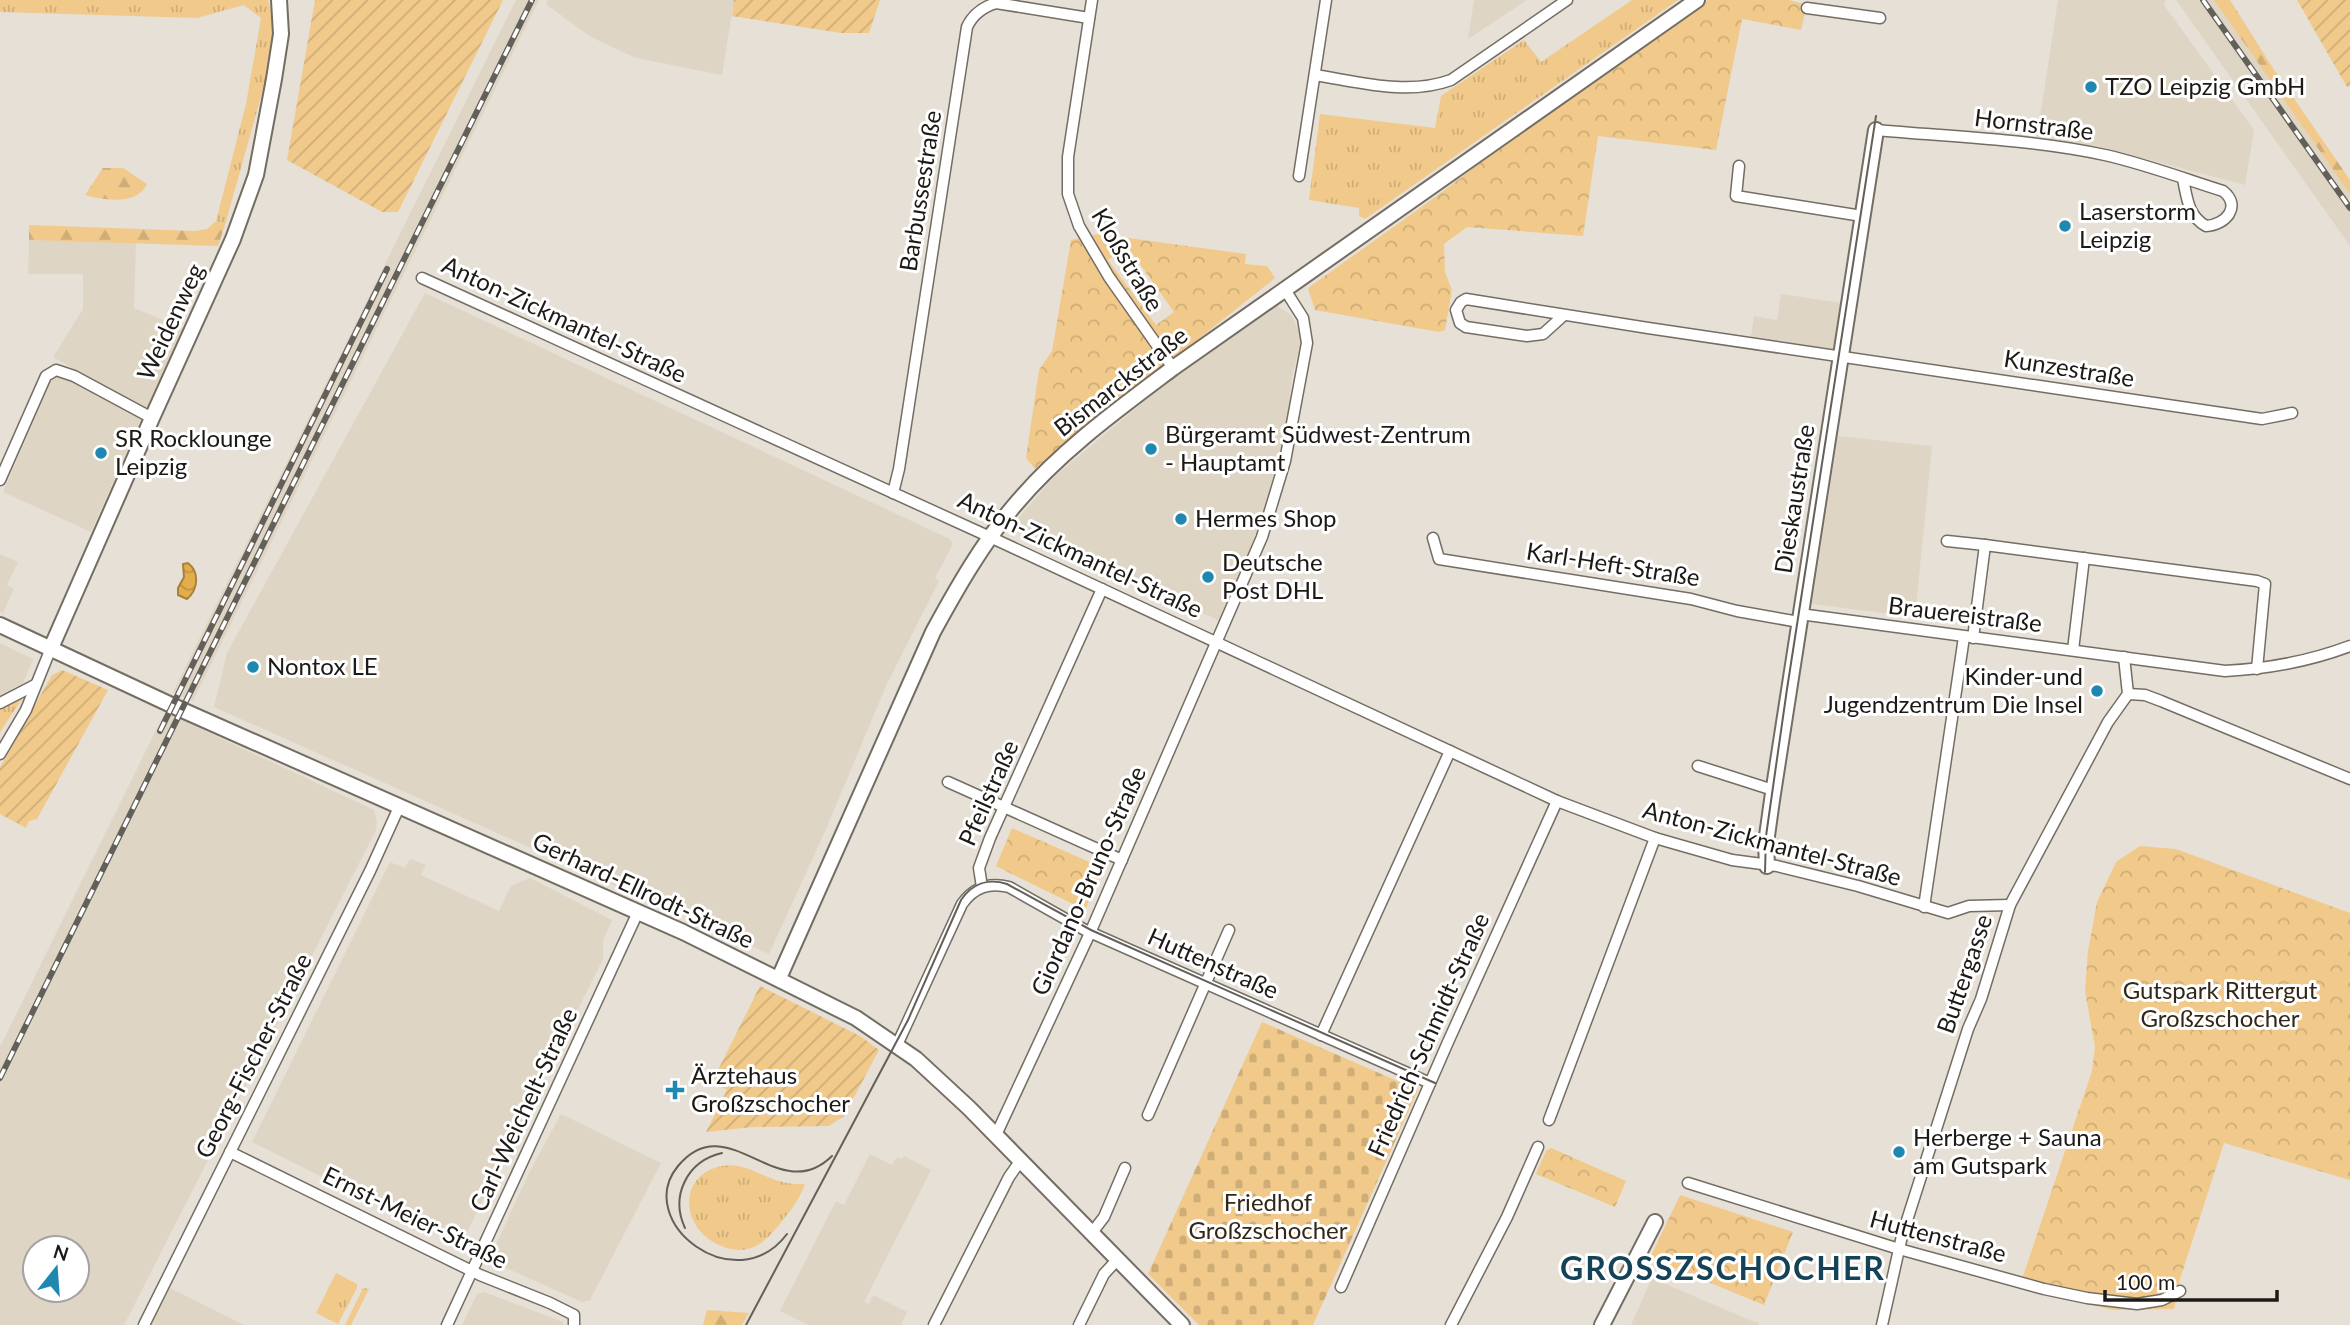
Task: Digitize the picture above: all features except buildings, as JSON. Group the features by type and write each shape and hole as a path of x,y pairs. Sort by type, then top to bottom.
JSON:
{"main road":[{"name":"Weidenweg","path":"51,648 233,239 256,175 281,34 279,0"},
{"name":"Bismarckstraße","path":"779,978 933,632 962,578 1015,505 1052,466 1106,419 1172,368 1697,0"},
{"name":"Dieskaustraße","path":"1767,866 1766,843 1773,790 1876,130"},
{"name":"Gerhard-Ellrodt-Straße","path":"0,625 182,710 638,912 779,978 856,1018 897,1045 930,1072 1021,1160 1182,1325"},
{"path":"1602,1325 1655,1222"}],"street":[{"name":"Kloßstraße","path":"1092,0 1068,157 1068,194 1079,226 1109,277 1172,368"},
{"path":"1299,176 1326,0"},
{"path":"1315,75 1407,89 1433,86 1451,80 1567,0"},
{"name":"Barbussestraße","path":"893,493 899,469 967,27 971,17 988,5 996,3 1089,18"},
{"path":"1807,8 1880,18"},
{"name":"Hornstraße","path":"1876,130 2030,142 2108,156 2223,191 2229,195 2231,204 2229,215 2223,222 2206,226 2196,221 2189,206 2183,179"},
{"path":"1739,166 1736,196 1862,216"},
{"name":"Anton-Zickmantel-Straße","path":"422,278 1557,800 1655,838 1732,860 1777,866 1858,886 1948,914 1969,906 2010,905"},
{"name":"Giordano-Bruno-Straße","path":"996,1135 1090,933 1262,537 1285,461 1307,343 1303,318 1284,288"},
{"name":"Kunzestraße","path":"1564,315 1543,334 1527,336 1466,327 1460,323 1457,310 1466,299 2262,419 2292,413"},
{"path":"0,480 46,376 56,370 74,376 152,418"},
{"name":"Karl-Heft-Straße","path":"1433,538 1439,559 1691,599 1737,611 1800,618"},
{"path":"1947,541 2265,584 2257,670"},
{"path":"1924,907 1985,545"},
{"path":"2073,650 2084,558"},
{"name":"Pfeilstraße","path":"897,1045 962,904 970,893 982,887 979,868 1102,589"},
{"name":"Brauereistraße","path":"1800,618 2225,671 2257,670 2350,646"},
{"path":"0,754 26,710 51,648"},
{"path":"2124,657 2128,694 2146,695 2350,779"},
{"path":"0,703 34,685"},
{"name":"Buttergasse","path":"1882,1325 1899,1249 1926,1157 1968,1029 1981,999 2010,905 2108,722 2128,694"},
{"path":"1321,1035 1450,751"},
{"path":"1698,766 1773,790"},
{"path":"948,782 1003,809 1122,860"},
{"name":"Friedrich-Schmidt-Straße","path":"1341,1287 1557,800"},
{"name":"Georg-Fischer-Straße","path":"144,1325 400,805"},
{"path":"1549,1120 1655,838"},
{"name":"Huttenstraße","path":"982,887 993,884 1009,887 1090,933 1430,1083"},
{"name":"Carl-Weichelt-Straße","path":"447,1325 638,912"},
{"path":"1149,1115 1229,930"},
{"path":"1451,1325 1507,1217 1538,1147"},
{"name":"Ernst-Meier-Straße","path":"230,1152 472,1271 574,1315 574,1325"},
{"path":"934,1325 1009,1177 1021,1160"},
{"path":"1091,1234 1104,1217 1125,1168"},
{"name":"Huttenstraße","path":"1688,1183 1899,1249 2044,1289 2137,1304 2162,1300 2180,1291"},
{"path":"1079,1325 1104,1274 1117,1260"}],"shaded area":[{"path":"516,0 539,0 193,701 187,699 173,692"},
{"path":"548,0 734,0 722,75 636,58 591,37 546,4"},
{"path":"1474,0 1527,0 1468,39"},
{"path":"2058,0 2165,0 2164,5 2254,130 2245,185 2101,147 2037,137"},
{"path":"2176,0 2230,0 2274,70 2350,180 2350,246"},
{"path":"29,240 136,241 134,308 185,329 149,411 53,357 83,309 83,274 28,274"},
{"path":"425,293 950,539 953,544 935,578 939,581 886,686 826,829 769,954 214,707 227,653"},
{"path":"1781,294 1842,303 1834,356 1750,343 1754,316 1777,320"},
{"path":"1277,306 1291,315 1302,337 1292,377 1285,437 1261,519 1222,622 1053,543 1016,532 1014,523 1055,476 1179,372"},
{"path":"56,376 65,376 141,419 91,532 3,492 51,381"},
{"path":"1838,436 1932,446 1915,617 1812,604"},
{"path":"0,554 18,562 7,585 14,589 3,613 0,612"},
{"path":"0,643 33,659 23,683 0,695"},
{"path":"165,712 374,810 376,830 124,1325 0,1325 0,1047"},
{"path":"410,859 426,865 421,875 499,911 511,886 530,878 612,920 603,940 603,959 460,1246 252,1142 390,862 405,868"},
{"path":"561,1114 661,1163 590,1300 582,1302 495,1263 492,1253 529,1173"},
{"path":"870,1154 892,1165 897,1157 902,1159 904,1156 931,1170 864,1302 869,1304 873,1295 907,1312 901,1324 903,1325 808,1325 780,1311 836,1201 844,1205"},
{"path":"1652,1278 1759,1322 1758,1325 1631,1325"},
{"path":"166,1286 244,1325 147,1325"},
{"path":"484,1292 563,1322 564,1325 462,1325 477,1294"}],"green space":[{"path":"0,0 268,0 272,16 272,44 281,34 225,225 216,221 246,104 261,18 244,5 197,18 0,12"},
{"path":"315,0 503,0 398,212 382,212 287,160"},
{"path":"734,0 880,0 869,33 841,33 732,16"},
{"path":"1632,0 1678,0 1365,219 1359,216 1359,208 1309,200 1320,114 1435,128 1441,96 1524,40 1541,62"},
{"path":"1708,0 1789,0 1807,5 1801,30 1742,19 1716,150 1598,136 1583,236 1467,227 1444,244 1445,272 1452,290 1445,330 1439,332 1315,310 1308,288 1434,198 1571,94"},
{"path":"2214,0 2230,0 2274,70 2350,180 2350,194"},
{"path":"2297,0 2350,0 2350,86 2347,87"},
{"path":"103,168 123,168 147,184 136,196 119,200 85,195"},
{"path":"216,221 225,225 218,246 29,240 29,225 195,231 207,229"},
{"path":"1099,234 1246,254 1245,264 1267,266 1275,278 1035,469 1026,458 1039,370 1052,351 1071,240","holes":["1127,246 1174,312 1156,325 1108,260"]},
{"path":"62,670 108,690 37,819 29,821 26,828 0,814 0,767 52,675"},
{"path":"24,696 0,732 0,709"},
{"path":"1012,828 1103,868 1085,910 996,866"},
{"name":"Gutspark Rittergut Großzschocher","path":"2140,846 2176,849 2350,913 2350,1180 2224,1143 2180,1279 2174,1309 2113,1310 2019,1288 2092,1071 2095,1047 2085,991 2088,951 2097,902 2116,862"},
{"path":"760,986 860,1036 879,1050 844,1116 829,1126 753,1127 706,1132 727,1090 712,1082"},
{"name":"Friedhof Großzschocher","path":"1262,1022 1418,1090 1313,1325 1199,1325 1148,1274"},
{"path":"1551,1148 1626,1181 1615,1207 1536,1174 1546,1151"},
{"path":"731,1165 774,1180 805,1184 776,1229 763,1242 747,1249 729,1249 705,1236 695,1224 690,1211 689,1198 693,1186 701,1176 714,1168"},
{"path":"1680,1195 1793,1232 1764,1305 1650,1258"},
{"path":"336,1273 357,1284 338,1324 316,1313"},
{"path":"363,1288 369,1289 351,1325 345,1325"},
{"path":"707,1310 749,1313 742,1325 703,1325"}],"water":[{"path":"188,563 194,571 196,581 187,599 178,595 178,588 184,577 183,564"}],"tram line":[{"path":"1765,872 1766,836 1787,689 1876,116"},
{"path":"746,1325 908,1020 961,900 975,886 987,882 1007,884 1091,930 1435,1083"},
{"path":"787,1234 766,1253 742,1260 718,1257 696,1246 679,1230 668,1210 667,1188 678,1166 697,1150 716,1146 792,1171 812,1169 832,1156"},
{"path":"685,1228 680,1204 685,1182 699,1164 722,1153"}],"railway":[{"path":"0,1078 532,0"},
{"path":"2203,0 2350,208"},
{"path":"160,731 387,269"}],"place":[{"name":"TZO Leipzig GmbH","path":"2091,87"},
{"name":"Laserstorm Leipzig","path":"2065,226"},
{"name":"Bürgeramt Südwest-Zentrum - Hauptamt","path":"1151,449"},
{"name":"SR Rocklounge Leipzig","path":"101,453"},
{"name":"Hermes Shop","path":"1181,519"},
{"name":"Deutsche Post DHL","path":"1208,577"},
{"name":"Nontox LE","path":"253,667"},
{"name":"Kinder-und Jugendzentrum Die Insel","path":"2097,691"},
{"name":"Ärztehaus Großzschocher","path":"675,1090"},
{"name":"Herberge + Sauna am Gutspark","path":"1899,1152"}],"district":[{"name":"GROSSZSCHOCHER","path":"1723,1269"}]}
